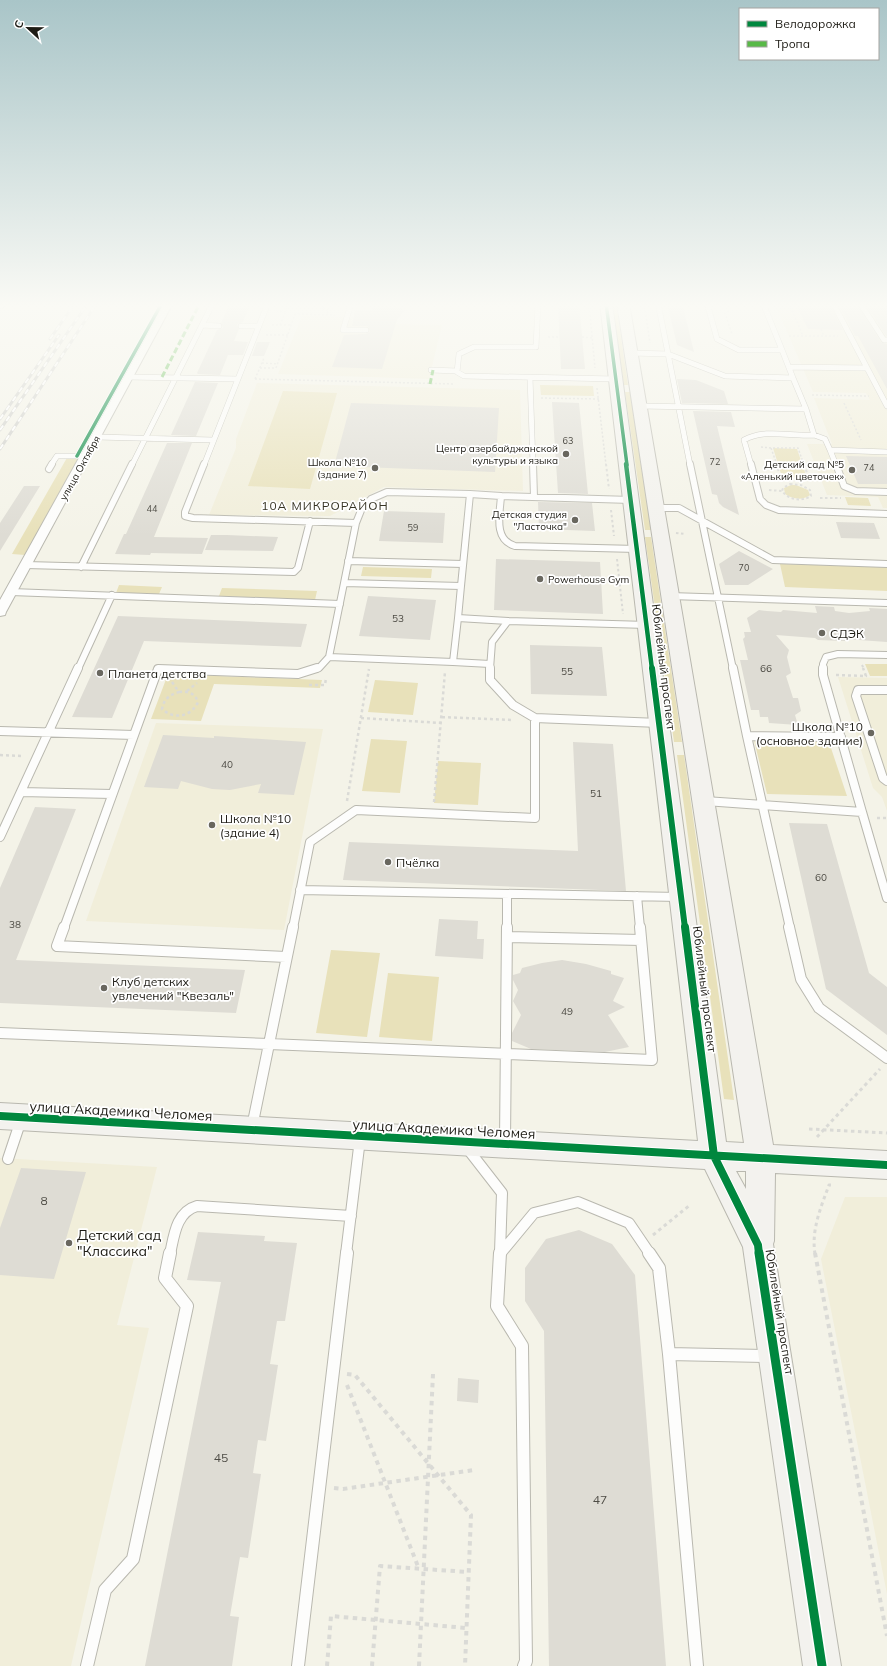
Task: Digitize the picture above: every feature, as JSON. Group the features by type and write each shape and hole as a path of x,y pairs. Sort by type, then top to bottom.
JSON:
{"street":[{"name":"улица Октября","path":"0,612 97,437 126,381"},
{"name":"Юбилейный проспект","path":"616,381 714,1156 758,1245"},
{"name":"Юбилейный проспект","path":"636,381 761,1159 758,1245 822,1666"},
{"name":"улица Академика Челомея","path":"11,1117 887,1165"}],"lane":[{"path":"81,567 175,381"},
{"path":"237,381 185,512 185,516 193,518 356,523"},
{"path":"530,381 534,497"},
{"path":"673,381 716,597 801,979 819,1008 887,1058"},
{"path":"794,381 806,409 814,435"},
{"path":"874,381 887,406"},
{"path":"640,406 806,409"},
{"path":"887,493 856,491 844,486 825,439 814,435 760,435 750,436 744,440 760,499 762,502 773,508 786,511 887,514"},
{"path":"97,437 213,440"},
{"path":"830,450 887,452"},
{"path":"49,469 57,456 86,456"},
{"path":"286,957 57,946 158,669 298,674 319,668 329,657 356,523 362,508 369,498 387,492 631,500"},
{"path":"450,662 458,618 470,494"},
{"path":"501,496 500,532 502,539 507,543 525,547 638,549"},
{"path":"656,508 679,508 773,560 887,564"},
{"path":"26,565 294,572 298,568 310,521"},
{"path":"348,561 463,564"},
{"path":"344,583 461,586"},
{"path":"11,592 340,604"},
{"path":"0,837 112,595"},
{"path":"670,596 887,603"},
{"path":"458,618 647,625"},
{"path":"508,621 492,642 490,680 513,705 535,720 660,724"},
{"path":"887,655 838,654 826,657 823,664 823,675 887,898"},
{"path":"329,657 490,664"},
{"path":"887,690 858,690 856,696 883,778 887,781"},
{"path":"251,1130 310,842 356,810 535,818 535,720"},
{"path":"0,731 134,735"},
{"path":"747,736 841,737"},
{"path":"21,792 112,794"},
{"path":"703,801 862,812"},
{"path":"300,890 682,897"},
{"path":"505,1144 507,894"},
{"path":"0,1033 652,1060 637,896"},
{"path":"507,936 641,940"},
{"path":"8,1158 11,1117"},
{"path":"298,1666 360,1136"},
{"path":"463,1142 502,1192 497,1306 522,1346 526,1661 524,1666"},
{"path":"500,1252 534,1214 578,1202 629,1223 659,1268 669,1354 697,1666"},
{"path":"86,1666 105,1590 133,1560 186,1314 187,1306 165,1278 178,1224 182,1216 191,1208 200,1206 351,1216"},
{"path":"669,1354 776,1357"}],"path":[{"path":"315,381 461,385"},
{"path":"596,381 625,624"},
{"path":"800,395 875,396"},
{"path":"531,398 598,399"},
{"path":"844,403 866,452"},
{"path":"771,448 798,448 810,479 797,479 781,478 771,448"},
{"path":"787,478 790,484"},
{"path":"797,479 798,485"},
{"path":"790,484 798,485 810,490 811,496 809,498 798,500 787,497 784,494 783,488 790,484"},
{"path":"345,818 370,659"},
{"path":"433,813 441,723 450,662"},
{"path":"823,675 866,676 861,662 868,662"},
{"path":"170,680 179,692"},
{"path":"186,692 200,681"},
{"path":"179,692 192,693 197,699 196,707 183,716 167,714 162,709 164,700 170,695 179,692"},
{"path":"442,717 535,720"},
{"path":"361,718 441,723"},
{"path":"0,755 37,757"},
{"path":"817,1137 882,1067"},
{"path":"809,1129 887,1133"},
{"path":"836,1186 829,1185 816,1220 814,1248 887,1636"},
{"path":"642,1243 690,1205"},
{"path":"422,1569 342,1374 355,1375 471,1515 465,1666"},
{"path":"419,1666 422,1569 433,1374"},
{"path":"319,1487 343,1489 474,1470"},
{"path":"372,1666 380,1566 468,1572"},
{"path":"327,1666 331,1616 466,1628"}],"shaded area":[{"path":"623,381 627,381 628,385 624,385"},
{"name":"Детский сад №5 «Аленький цветочек»","path":"808,381 887,381 887,508 883,508 878,497 827,495 807,444 832,444 814,398 870,400 866,393 813,392"},
{"name":"Школа №10 (здание 7)","path":"257,383 520,390 523,491 384,487 330,516 209,515 236,448 236,439"},
{"path":"540,385 593,386 594,396 541,395"},
{"path":"283,391 337,393 310,489 248,486"},
{"path":"625,392 630,392 651,530 645,530"},
{"path":"773,448 797,449 807,478 782,477"},
{"path":"68,456 80,457 25,555 12,554"},
{"path":"791,485 796,485 808,490 810,495 798,499 785,494 784,488"},
{"path":"845,497 868,498 871,506 848,505"},
{"path":"645,537 651,537 682,742 674,742"},
{"path":"780,564 887,567 887,591 785,587"},
{"path":"363,567 432,569 431,578 361,576"},
{"path":"119,585 162,587 159,594 116,593"},
{"path":"222,588 317,591 315,600 219,596"},
{"path":"865,664 887,664 887,676 870,676"},
{"path":"168,674 322,680 320,688 214,684 201,721 151,719"},
{"name":"Школа №10 (основное здание)","path":"838,677 887,678 887,811 882,797 873,788"},
{"path":"375,680 418,683 413,715 368,712"},
{"name":"Школа №10 (здание 4)","path":"156,723 323,729 284,930 86,921"},
{"path":"371,739 407,741 400,793 362,791"},
{"path":"754,740 829,742 847,796 767,794"},
{"path":"677,755 684,755 734,1100 724,1099"},
{"path":"438,761 481,763 478,805 434,803"},
{"path":"331,950 380,953 367,1037 316,1033"},
{"path":"388,973 439,977 432,1041 379,1037"},
{"path":"0,1158 157,1167 117,1325 149,1328 71,1666 0,1666"},
{"path":"845,1197 887,1197 887,1594 821,1259"}],"building":[{"path":"677,381 698,381 724,391 728,404 682,403"},
{"path":"882,381 887,381 887,389"},
{"path":"195,382 218,383 196,436 171,435"},
{"path":"552,402 579,403 588,494 558,493"},
{"path":"351,403 499,408 495,472 334,466"},
{"path":"693,411 731,412 735,427 717,426 739,515 723,507 719,503 717,495 712,494"},
{"path":"167,443 192,443 154,537 208,538 202,554 115,554 124,534 126,534"},
{"path":"846,456 887,457 887,484 858,484"},
{"path":"24,486 40,486 0,551 0,523"},
{"path":"538,502 592,503 595,531 539,529"},
{"path":"384,511 445,513 443,543 379,541"},
{"path":"836,522 874,523 880,539 841,538"},
{"path":"211,535 278,537 273,551 205,550"},
{"path":"739,551 773,569 748,585 725,585 719,564"},
{"path":"496,559 600,562 603,614 494,610"},
{"path":"368,596 436,600 430,640 359,636"},
{"path":"815,606 834,607 835,611 849,613 870,611 869,608 887,609 887,642 845,639 845,641 818,640 815,638 776,635 789,650 787,657 791,673 786,676 793,698 798,698 801,711 795,715 798,725 769,723 768,717 760,717 759,710 751,710 740,660 748,660 743,639 745,637 744,632 751,632 747,618 759,610 781,612 783,610 817,613"},
{"path":"118,616 307,624 301,647 144,641 112,718 72,717"},
{"path":"530,645 602,647 607,696 531,694"},
{"path":"163,735 214,738 214,736 306,742 294,795 258,793 261,784 230,790 212,789 181,781 178,789 144,787"},
{"path":"573,742 613,744 626,891 343,880 349,842 578,851"},
{"path":"35,807 76,809 16,960 245,970 236,1013 0,1003 0,888"},
{"path":"789,823 827,824 869,973 887,987 887,1035 826,989"},
{"path":"439,919 478,921 477,939 484,939 483,959 435,956"},
{"path":"562,960 586,964 611,971 611,974 624,978 613,1001 625,1007 608,1015 629,1047 605,1052 531,1049 512,1041 512,1033 521,1015 513,1001 518,990 513,980 513,975 520,973 522,968"},
{"path":"21,1168 86,1172 54,1279 0,1275 0,1228"},
{"path":"579,1230 612,1244 635,1275 666,1666 549,1666 544,1331 525,1301 525,1268 546,1239"},
{"path":"198,1232 265,1236 264,1241 297,1243 285,1321 277,1321 270,1364 278,1365 266,1441 258,1440 253,1473 261,1474 248,1558 240,1557 230,1616 239,1617 232,1666 145,1666 221,1282 187,1280"},
{"path":"458,1378 479,1380 478,1403 457,1401"}],"railway":[{"path":"0,419 27,381"},
{"path":"0,430 34,381"},
{"path":"0,449 45,381"}],"cycle path":[{"path":"77,456 119,381"},
{"path":"616,381 714,1156 758,1245 822,1666"},
{"path":"0,1116 887,1165"}],"place":[{"name":"Центр азербайджанской культуры и языка","path":"566,454"},
{"name":"Школа №10 (здание 7)","path":"375,468"},
{"name":"Детский сад №5 «Аленький цветочек»","path":"852,470"},
{"name":"Детская студия \"Ласточка\"","path":"575,520"},
{"name":"Powerhouse Gym","path":"540,579"},
{"name":"СДЭК","path":"822,633"},
{"name":"Планета детства","path":"100,673"},
{"name":"Школа №10 (основное здание)","path":"871,733"},
{"name":"Школа №10 (здание 4)","path":"212,825"},
{"name":"Пчёлка","path":"388,862"},
{"name":"Клуб детских увлечений \"Квезаль\"","path":"104,988"},
{"name":"Детский сад \"Классика\"","path":"69,1243"}],"district":[{"name":"10А МИКРОРАЙОН","path":"325,505"}]}
